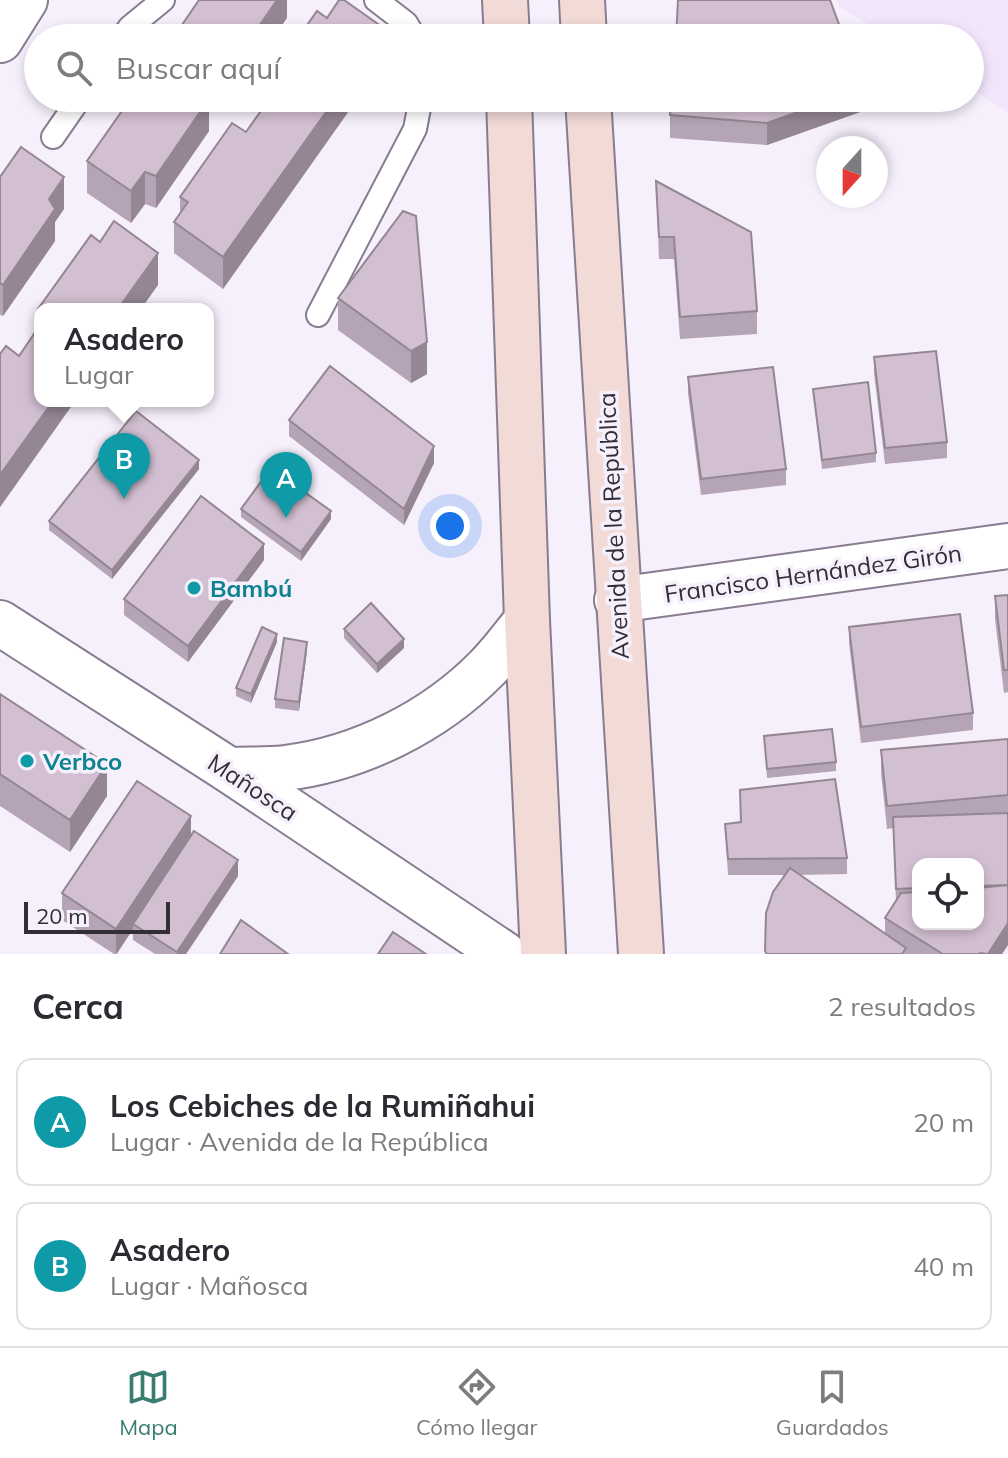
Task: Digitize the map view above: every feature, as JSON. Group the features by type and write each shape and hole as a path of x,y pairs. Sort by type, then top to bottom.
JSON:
{"main road":[{"path":"505,0 506,24"},
{"path":"582,0 583,24"},
{"path":"509,112 527,620 543,954"},
{"name":"Avenida de la República","path":"589,112 641,954"}],"street":[{"path":"0,40 25,0"},
{"name":"Francisco Hernández Girón","path":"617,600 1008,546"},
{"path":"229,770 286,768 343,755 395,734 444,705 487,667 527,620"},
{"name":"Mañosca","path":"0,623 229,770 504,954"}],"lane":[{"path":"134,24 163,0"},
{"path":"376,0 407,24"},
{"path":"53,137 70,112"},
{"path":"318,315 415,129 418,112"}],"shaded area":[{"path":"838,0 1008,0 1008,112 984,97 984,24 868,24 839,6"}],"building":[{"path":"199,0 277,0 261,24 183,24"},
{"path":"339,0 344,0 378,24 308,24 317,11 327,18"},
{"path":"678,0 830,0 839,24 677,24"},
{"path":"121,112 200,112 156,176 145,172 131,191 87,161"},
{"path":"260,112 326,112 223,257 174,222 188,202 180,197 232,123 246,132"},
{"path":"670,112 798,112 767,123 670,115"},
{"path":"21,147 64,177 49,199 55,209 3,285 0,283 0,177"},
{"path":"656,181 751,232 757,311 680,317 674,237 659,237"},
{"path":"403,211 416,216 427,342 411,351 338,298"},
{"path":"114,221 158,253 122,303 42,303 91,235 100,242"},
{"path":"34,334 34,407 49,407 0,475 0,354 6,346 19,356"},
{"path":"936,351 947,442 885,448 874,357"},
{"path":"330,366 434,446 404,509 289,420"},
{"path":"773,367 786,469 701,479 688,377"},
{"path":"868,382 876,453 822,460 813,389"},
{"path":"136,411 199,460 112,570 49,521"},
{"path":"271,468 331,511 301,552 241,509"},
{"name":"Bambú","path":"201,496 264,544 188,646 124,599"},
{"path":"1008,595 1008,670 1004,670 995,596"},
{"path":"371,603 404,639 377,664 344,629"},
{"path":"960,614 973,713 861,727 849,627"},
{"path":"262,627 277,634 251,694 236,688"},
{"path":"284,638 307,642 299,702 275,699"},
{"path":"0,694 107,764 70,820 0,774"},
{"path":"832,729 836,762 767,769 764,736"},
{"path":"1008,739 1008,795 887,806 881,750"},
{"path":"835,779 847,858 728,859 725,824 741,822 740,790"},
{"path":"137,781 191,816 116,929 62,893"},
{"path":"1008,813 1008,885 984,886 984,858 912,858 912,888 896,889 893,817"},
{"path":"194,831 238,860 177,952 133,924"},
{"path":"790,868 906,948 902,954 767,954 766,913 773,892"},
{"path":"1008,885 1008,923 988,954 943,954 885,918 901,893 912,892 912,930 984,930 984,887"},
{"path":"241,920 288,954 220,954"},
{"path":"393,932 426,954 378,954"}],"place":[{"name":"Asadero","path":"124,499"},
{"name":"Los Cebiches de la Rumiñahui","path":"286,518"},
{"name":"Bambú","path":"194,588"},
{"name":"Verbco","path":"27,761"}]}
